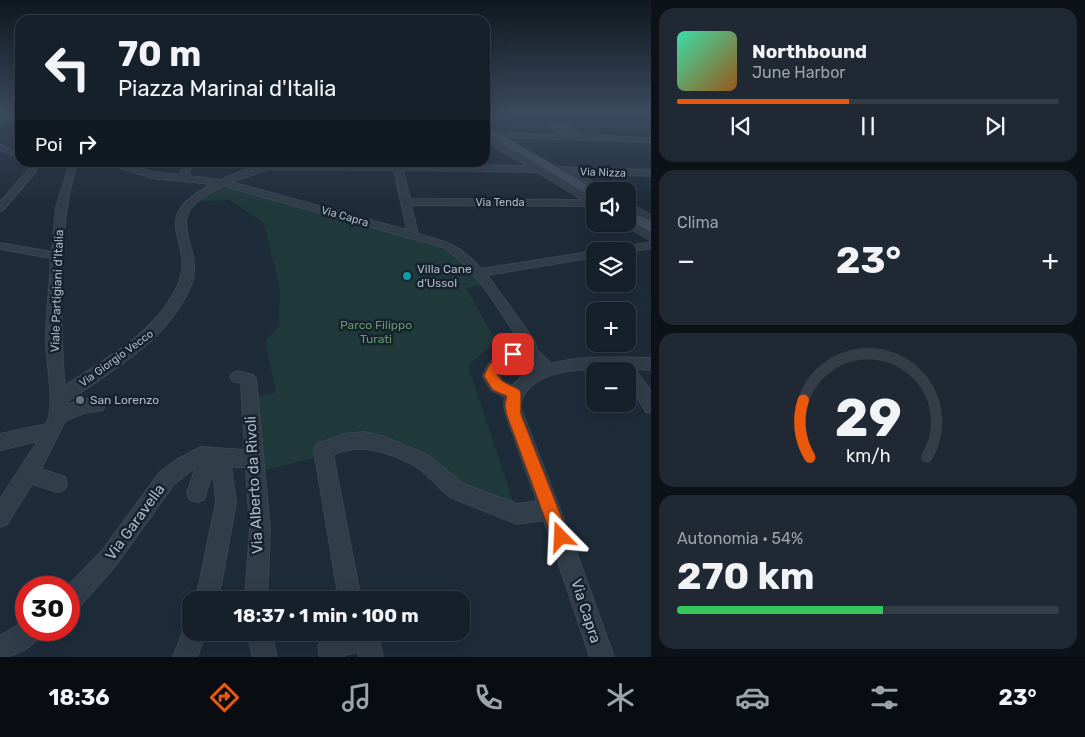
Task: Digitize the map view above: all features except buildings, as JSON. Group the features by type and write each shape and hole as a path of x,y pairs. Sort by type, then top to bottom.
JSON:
{"main road":[{"path":"510,144 560,170 586,188"},
{"path":"636,219 651,228"}],"street":[{"path":"497,144 586,198"},
{"path":"0,147 15,154"},
{"path":"0,158 11,152"},
{"path":"0,208 33,167"},
{"name":"Viale Partigiani d'Italia","path":"56,407 53,341 57,256 62,199 66,180 72,167"},
{"name":"Via Capra","path":"122,167 141,173 225,183 455,248 467,258 529,344 531,353 547,369"},
{"path":"184,179 187,167"},
{"name":"Via Giorgio Vecco","path":"56,407 147,337 170,312 179,298 190,265 180,228 181,212 192,199 250,170 264,167"},
{"name":"Via Giorgio Vecco","path":"334,167 539,169"},
{"path":"398,168 413,235"},
{"path":"560,170 586,183"},
{"name":"Via Nizza","path":"560,170 651,173"},
{"name":"Via Tenda","path":"406,202 586,203"},
{"path":"636,211 651,220"},
{"path":"636,228 651,238"},
{"path":"636,247 651,245"},
{"path":"0,246 57,256"},
{"path":"478,273 586,255"},
{"path":"531,353 513,354 501,361 492,371 491,376 497,386 514,394 527,380 547,369 586,365"},
{"path":"636,364 651,364"},
{"name":"Via Alberto da Rivoli","path":"238,377 248,380 260,530 257,591"},
{"path":"636,383 651,407"},
{"name":"Via Capra","path":"514,394 512,406 514,415 566,551 602,657"},
{"path":"0,442 56,407 97,405"},
{"path":"0,517 27,474 56,407"},
{"path":"348,591 323,450 345,442 362,440 382,444 422,461 457,491 516,514 550,509"},
{"name":"Via Garavella","path":"80,589 109,558 167,478 195,457 253,458"},
{"path":"196,493 215,457"},
{"path":"208,591 226,502 215,457"},
{"path":"27,474 58,483"},
{"path":"0,650 15,640"},
{"path":"185,657 191,641"},
{"path":"261,641 265,657"},
{"path":"332,657 330,646 362,643"}],"green space":[{"name":"Parco Filippo Turati","path":"225,183 437,243 457,252 484,285 466,288 496,341 468,366 517,513 457,490 423,460 361,439 322,456 257,472 253,397 276,392 265,341 279,326 280,288 264,223 229,200 186,202 214,185"}],"place":[{"name":"Villa Cane d'Ussol","path":"407,276"},
{"name":"San Lorenzo","path":"80,400"}],"route":[{"path":"513,354 494,367 491,376 497,386 514,394 512,406 514,415 561,537"}]}
